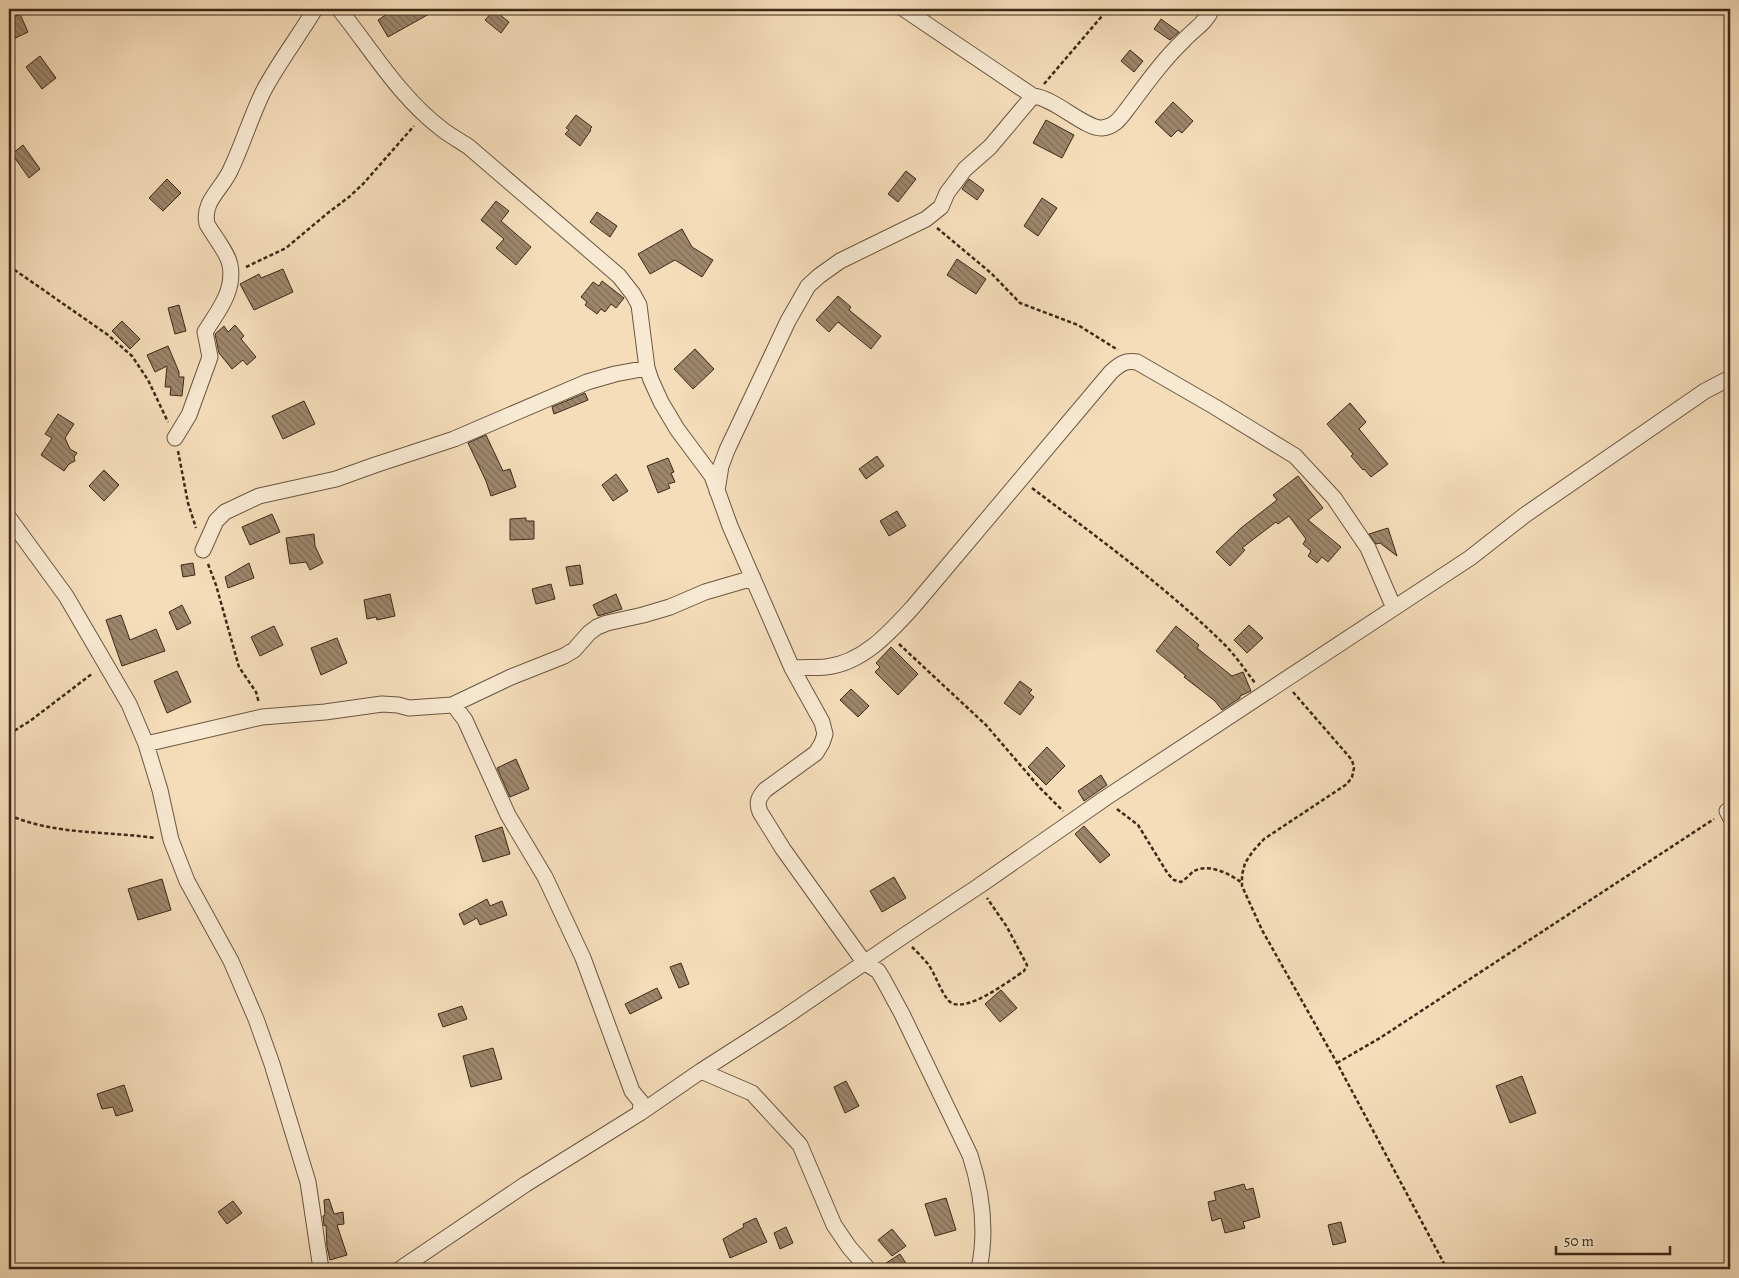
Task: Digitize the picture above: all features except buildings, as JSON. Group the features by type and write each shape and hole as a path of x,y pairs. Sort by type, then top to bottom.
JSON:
{"street":[{"path":"175,438 189,414 210,357 205,332 226,298 231,286 230,264 207,224 205,217 206,207 230,173 255,109 266,87 315,9"},
{"path":"339,9 382,67 426,114 442,129 468,147 619,276 633,294 639,306 647,368 661,402 712,476 730,526 792,668 822,722 825,734 816,753 765,790 758,798 757,806 784,849 864,962 878,971 970,1155 982,1210 984,1233 979,1269"},
{"path":"904,9 1033,96 1049,101 1100,128 1112,126 1184,39 1203,23 1212,9"},
{"path":"717,492 721,466 727,450 788,321 808,286 818,276 840,261 926,219 941,207 947,193 965,169 990,147 1033,96"},
{"path":"792,668 828,667 840,663 871,648 888,634 913,607 1111,372 1128,360 1137,362 1151,370 1295,456 1334,498 1368,548 1394,608"},
{"path":"203,550 216,521 225,512 258,496 336,479 461,437 587,382 647,368"},
{"path":"400,1269 526,1184 640,1113 782,1019 1104,799 1470,558 1525,515 1705,391 1730,378"},
{"path":"9,518 66,596 129,704 146,744 160,790 171,840 187,881 231,961 256,1019 272,1064 308,1182 321,1269"},
{"path":"146,744 262,717 325,712 382,704 409,708 452,705 511,677 564,656 574,650 597,627 670,607 705,592 753,578"},
{"path":"452,705 465,720 508,815 545,877 583,958 632,1091 642,1102 640,1113"},
{"path":"701,1071 752,1093 800,1145 834,1225 849,1247 868,1269"}],"path":[{"path":"1033,96 1108,9"},
{"path":"230,275 286,248 349,197 426,114"},
{"path":"926,219 991,273 1020,303 1078,325 1118,351 1128,360"},
{"path":"9,266 108,335 132,356 148,380 175,438 188,503 216,585 239,666 256,692 262,717"},
{"path":"1020,479 1111,548 1187,610 1226,646 1264,694"},
{"path":"888,634 986,725 1040,788 1073,820"},
{"path":"9,734 30,721 106,663"},
{"path":"1284,681 1352,760 1354,768 1352,777 1340,790 1264,839 1253,851 1245,863 1242,882 1245,893 1262,930 1337,1062 1447,1269"},
{"path":"1104,799 1138,825 1168,874 1174,880 1181,882 1196,870 1214,869 1229,874 1242,882"},
{"path":"1337,1062 1380,1038 1729,814"},
{"path":"9,815 22,820 72,830 132,834 171,840"},
{"path":"902,937 928,963 950,1002 958,1005 965,1005 984,996 1024,971 1027,965 1007,927 979,886"}]}
